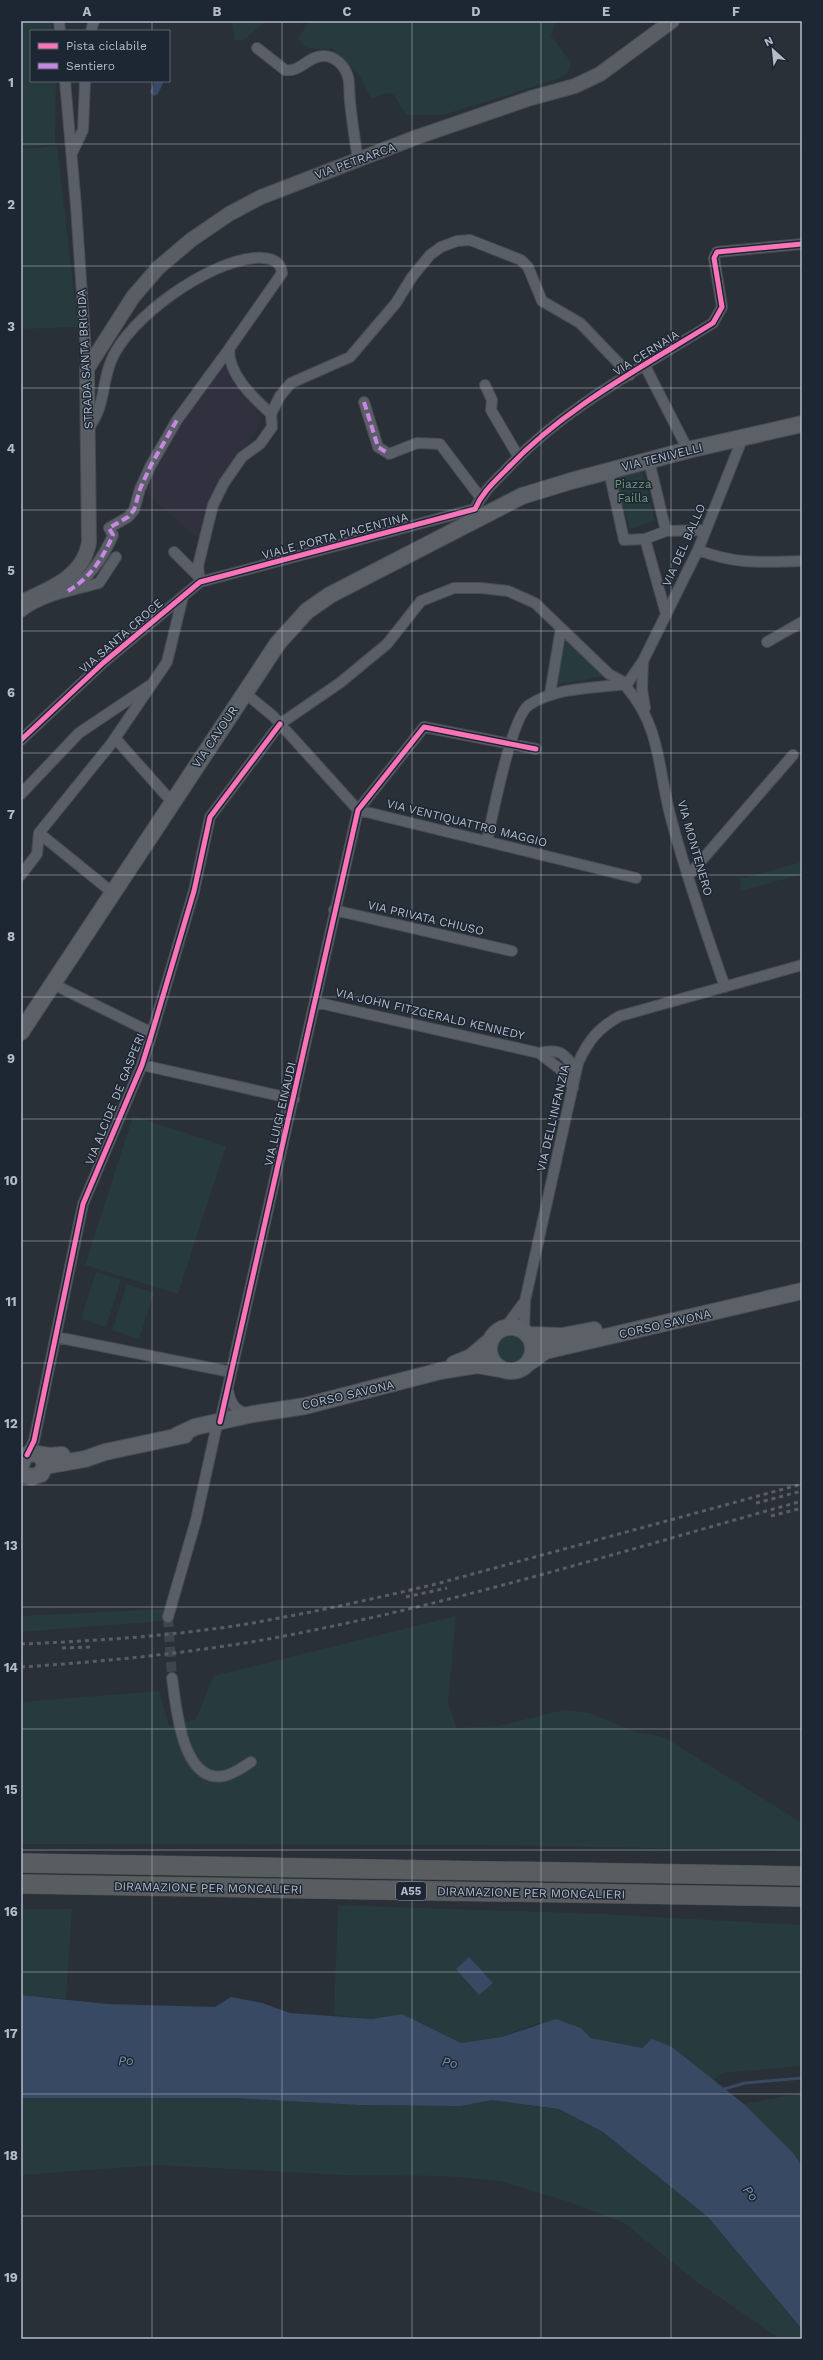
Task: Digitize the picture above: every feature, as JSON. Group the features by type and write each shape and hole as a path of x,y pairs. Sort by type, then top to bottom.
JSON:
{"highway":[{"name":"DIRAMAZIONE PER MONCALIERI","path":"21,1863 802,1876"},
{"name":"DIRAMAZIONE PER MONCALIERI","path":"21,1884 802,1897"}],"main road":[{"name":"VIA TENIVELLI","path":"478,513 522,496 609,471 688,450 802,424"},
{"name":"VIA CAVOUR","path":"21,1032 172,802 289,629 319,602 478,513"},
{"name":"CORSO SAVONA","path":"526,1333 562,1336 802,1282"},
{"name":"CORSO SAVONA","path":"530,1362 545,1351 802,1291"},
{"path":"512,1327 526,1333 533,1345 530,1362 520,1370 506,1372 500,1369 490,1357 490,1342 493,1335 505,1328 512,1327"},
{"name":"CORSO SAVONA","path":"218,1426 253,1414 280,1411 406,1382 440,1371 471,1357 490,1342"},
{"name":"CORSO SAVONA","path":"440,1371 477,1365 500,1369"},
{"name":"CORSO SAVONA","path":"29,1461 85,1451 105,1452 218,1426 253,1421 280,1411"}],"street":[{"name":"VIA PETRARCA","path":"86,369 133,297 158,268 190,240 229,214 261,197 358,160 531,98 575,86 600,74 672,21"},
{"path":"257,48 285,70 296,70 308,60 322,55 331,56 341,65 348,77 358,160"},
{"name":"STRADA SANTA BRIGIDA","path":"25,602 71,575 80,567 86,557 89,543 86,369 72,153 65,82"},
{"path":"72,153 83,130 85,82"},
{"path":"174,552 199,574 213,505 224,483 242,457 260,444 272,427 271,414 280,396 291,383 350,357 396,303 412,277 430,255 441,247 457,241 470,240 521,260 528,267 542,301 581,323 630,375"},
{"name":"VIA CERNAIA","path":"478,513 480,497 518,456 548,429 713,323 720,314 722,307 714,258 717,252 802,244"},
{"path":"68,591 78,585 101,559 113,535 109,528 128,517 134,510 140,489 151,465 177,420 282,273 282,267 277,261 264,258 251,258 226,265 175,292 152,308 130,333 112,360 98,416 88,429"},
{"path":"229,349 229,359 238,377 250,395 271,414"},
{"path":"645,366 688,450"},
{"path":"485,385 492,400 491,410 518,456"},
{"path":"364,402 378,447 387,453 417,443 440,444 480,497"},
{"name":"VIA DEL BALLO","path":"629,681 643,661 698,550 743,437"},
{"path":"649,461 666,531"},
{"path":"609,471 624,540 644,538 666,531 706,530"},
{"name":"VIALE PORTA PIACENTINA","path":"199,574 478,513"},
{"path":"644,538 666,614"},
{"path":"698,550 722,559 744,563 802,561"},
{"path":"21,612 25,602 99,583 116,557"},
{"name":"VIA SANTA CROCE","path":"21,740 103,663 184,596 199,574"},
{"name":"VIA ALCIDE DE GASPERI","path":"29,1461 83,1204 142,1065 194,891 210,817 280,724 341,682 387,644 421,601 454,588 481,588 508,591 535,603 609,674 629,681 636,677 639,688"},
{"path":"21,875 37,854 39,833 115,738 167,662 184,596"},
{"path":"767,642 802,622"},
{"path":"550,694 561,628"},
{"path":"639,688 643,661"},
{"path":"487,841 509,746 527,706 550,694 629,681"},
{"name":"VIA MONTENERO","path":"629,681 628,689 639,688 646,714 657,741 671,821 725,987"},
{"path":"21,794 79,733 152,684"},
{"path":"245,693 257,701 280,724 358,810 424,728 509,746 536,749"},
{"path":"115,738 172,802"},
{"path":"688,876 793,755"},
{"name":"VIA VENTIQUATTRO MAGGIO","path":"358,810 636,878"},
{"name":"VIA LUIGI EINAUDI","path":"168,1617 196,1520 228,1388 294,1099 334,910 358,810"},
{"path":"39,833 113,893"},
{"name":"VIA PRIVATA CHIUSO","path":"334,910 512,951"},
{"name":"VIA DELL'INFANZIA","path":"526,1333 525,1301 576,1070 590,1038 608,1022 620,1016 802,965"},
{"path":"53,984 152,1033"},
{"name":"VIA JOHN FITZGERALD KENNEDY","path":"315,1002 539,1053 565,1073 573,1088"},
{"name":"VIA JOHN FITZGERALD KENNEDY","path":"539,1053 553,1050 559,1051 576,1070"},
{"path":"142,1065 294,1099"},
{"name":"VIA DELL'INFANZIA","path":"505,1328 525,1301"},
{"path":"56,1337 231,1372"},
{"path":"228,1388 232,1404 244,1413 253,1414"},
{"path":"172,1678 184,1743 190,1758 199,1768 213,1775 223,1776 251,1762"}],"shaded area":[{"path":"226,365 230,366 261,419 251,439 220,483 202,538 195,536 142,490 153,467 187,413 221,367"}],"green space":[{"path":"21,21 51,21 52,30 30,30 30,82 56,82 55,144 21,147"},
{"path":"232,21 267,21 243,40 235,40"},
{"path":"310,21 556,21 551,36 571,62 569,70 563,76 540,85 443,115 406,115 394,95 387,93 371,99 360,76 333,49 313,49 305,46 298,38"},
{"path":"57,146 78,327 21,329 21,149"},
{"name":"Piazza Failla","path":"642,472 655,521 630,529 615,478"},
{"path":"563,634 603,676 554,685"},
{"path":"802,862 802,874 741,891 740,877 744,878"},
{"path":"133,1116 226,1146 178,1294 85,1265"},
{"path":"96,1272 121,1280 106,1327 81,1319"},
{"path":"127,1284 154,1293 139,1339 112,1330"},
{"path":"507,1333 513,1333 523,1340 526,1349 525,1355 519,1362 513,1365 507,1365 497,1358 494,1352 494,1346 501,1336"},
{"path":"163,1609 163,1621 21,1632 21,1616"},
{"path":"456,1616 448,1702 457,1728 498,1726 564,1710 590,1713 635,1732 664,1737 802,1823 802,1851 499,1845 21,1844 21,1702 159,1691 169,1726 196,1719 213,1676"},
{"path":"338,1905 601,1914 802,1925 802,2066 723,2073 713,2080 672,2047 642,2048 591,2038 581,2028 538,2023 502,2037 461,2043 402,2014 372,2019 334,2015"},
{"path":"21,1909 72,1909 66,1999 21,1995"},
{"path":"802,2093 802,2167 793,2154 744,2104"},
{"path":"21,2098 236,2098 358,2105 461,2106 492,2100 559,2109 603,2132 708,2217 802,2329 802,2339 779,2338 697,2282 624,2223 569,2202 500,2181 444,2176 344,2175 158,2165 21,2175"}],"water":[{"path":"155,82 164,82 158,94 154,96 150,92"},
{"path":"469,1957 493,1983 479,1995 456,1969"},
{"name":"Po","path":"21,1995 107,2004 215,2007 231,1997 262,2003 290,2013 372,2019 402,2014 461,2043 502,2037 556,2019 581,2028 591,2038 642,2048 652,2039 672,2047 744,2104 794,2154 802,2167 802,2329 708,2217 603,2132 559,2109 492,2100 461,2106 358,2105 236,2098 21,2098"}],"waterway":[{"path":"724,2089 745,2083 802,2078"}],"tunnel":[{"path":"168,1617 172,1678"}],"railway":[{"path":"21,1644 106,1640 191,1632 247,1624 318,1610 436,1584 802,1484"},
{"path":"756,1503 802,1491"},
{"path":"21,1667 169,1654 257,1641 326,1628 463,1595 599,1559 802,1501"},
{"path":"771,1516 802,1508"},
{"path":"406,1597 447,1588"},
{"path":"62,1648 90,1647"}],"marked path":[{"path":"364,402 378,447 386,452"},
{"path":"68,591 89,574 105,552 113,535 109,528 128,517 134,510 140,489 151,465 177,420"}],"cycle path":[{"path":"21,740 103,663 200,582 475,509 484,493 528,448 577,408 713,323 722,307 714,258 717,252 802,244"},
{"path":"27,1455 34,1441 83,1204 142,1065 194,891 210,817 280,724"},
{"path":"220,1422 358,810 424,727 536,749"}]}
